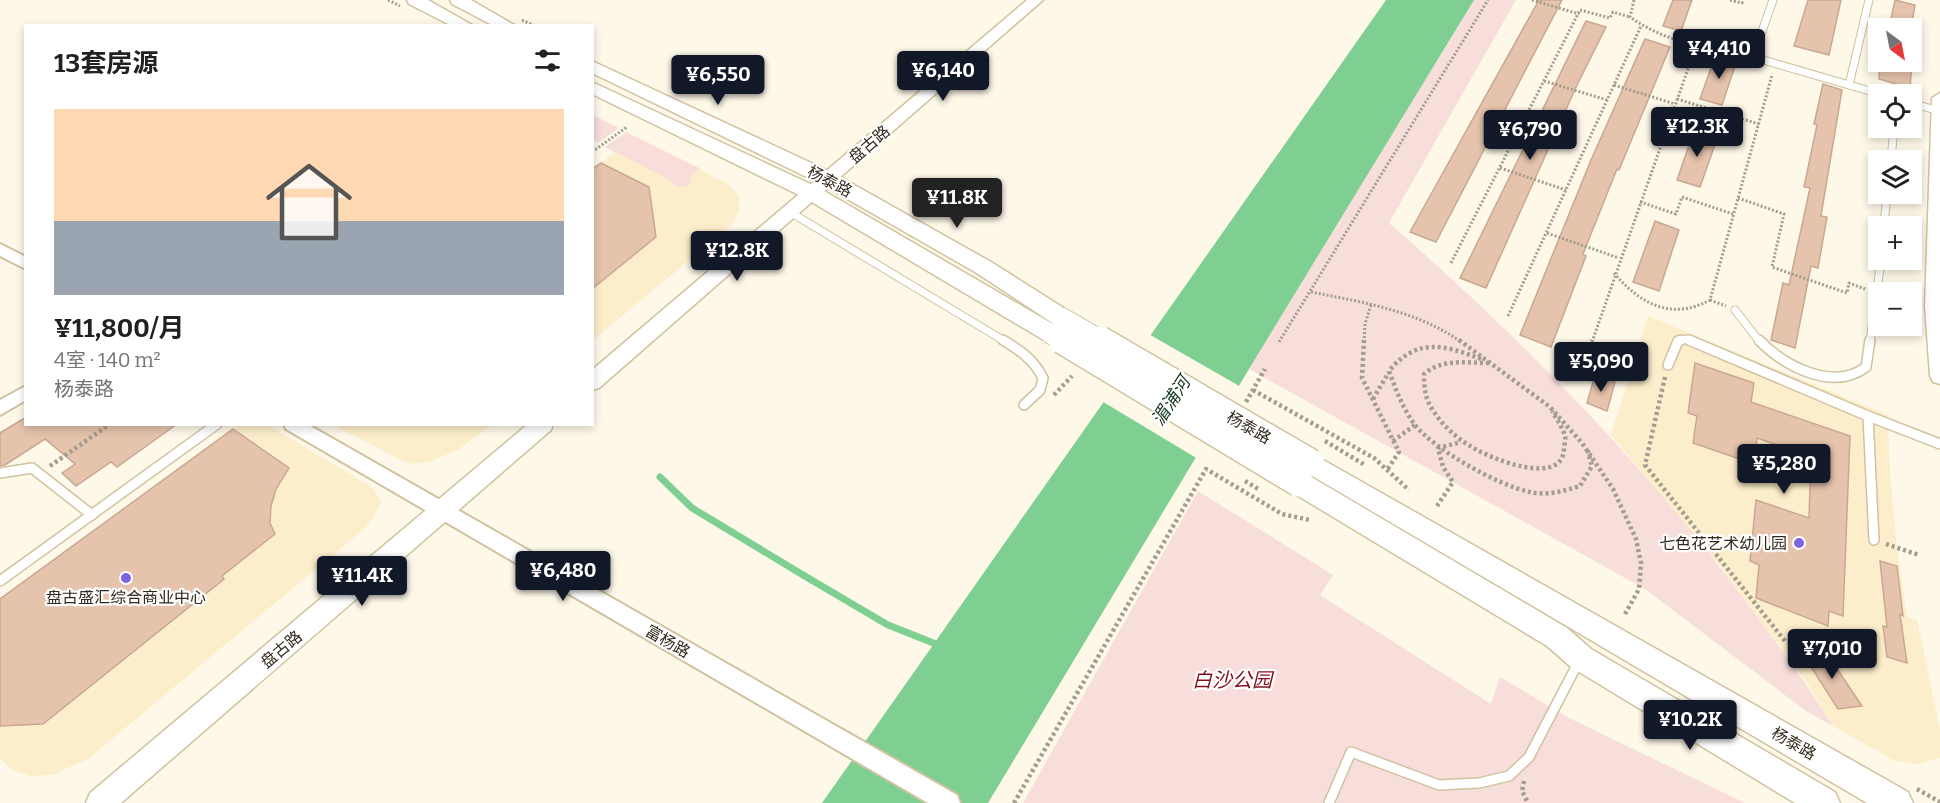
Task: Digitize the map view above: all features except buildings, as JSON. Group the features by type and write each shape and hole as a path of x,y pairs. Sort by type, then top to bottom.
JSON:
{"main road":[{"path":"415,0 462,24"},
{"path":"458,0 504,24"},
{"name":"杨泰路","path":"594,67 820,186 1056,326 1312,462 1897,803"},
{"name":"杨泰路","path":"594,88 820,186"},
{"name":"杨泰路","path":"1312,462 1557,637 1581,658 1824,803"}],"street":[{"name":"盘古路","path":"594,380 1036,0"},
{"path":"1940,98 1935,306 1940,376"},
{"path":"0,249 24,263"},
{"path":"0,408 24,393"},
{"name":"富杨路","path":"295,426 949,803"},
{"name":"盘古路","path":"100,803 541,426"}],"lane":[{"path":"1773,0 1753,57 1868,91"},
{"path":"1849,85 1869,0"},
{"path":"1922,106 1939,111"},
{"path":"790,212 1026,354 1035,363 1042,378 1040,390 1024,405"},
{"path":"1735,310 1754,335 1775,355 1803,370 1830,377 1853,376 1866,367 1871,336"},
{"path":"1668,365 1678,341 1686,339 1940,444"},
{"path":"1868,416 1874,540"},
{"path":"0,581 214,426"},
{"path":"0,473 32,468 92,515"},
{"path":"1329,803 1352,752 1439,785 1479,783 1509,776 1529,757 1581,658"}],"path":[{"path":"1279,342 1488,0"},
{"path":"1532,0 1579,14"},
{"path":"1547,4 1550,0"},
{"path":"1630,17 1630,6 1634,0"},
{"path":"1730,0 1742,3 1744,0"},
{"path":"1451,263 1580,10 1610,18 1613,12 1630,17 1641,26 1662,36 1696,46 1753,57"},
{"path":"1508,316 1641,26"},
{"path":"1588,352 1619,258 1696,46"},
{"path":"1614,273 1623,285 1643,302 1683,310 1701,306 1710,300 1776,64"},
{"path":"1544,81 1607,100"},
{"path":"1614,85 1675,104"},
{"path":"1677,99 1759,124"},
{"path":"594,151 627,127"},
{"path":"1500,168 1566,190"},
{"path":"1640,202 1676,214 1682,197 1733,214"},
{"path":"1738,198 1784,214 1772,267 1847,293 1849,283 1868,290"},
{"path":"1547,233 1619,258"},
{"path":"1311,292 1400,313 1444,330 1524,385 1549,406 1586,444 1613,487 1627,518 1639,555 1640,586 1625,614"},
{"path":"1371,305 1365,324 1361,357 1362,378 1399,452 1387,470"},
{"path":"1373,399 1396,360 1423,346 1460,350 1490,363"},
{"path":"1490,363 1449,362 1434,366 1424,374 1425,397 1444,425 1462,442 1481,453 1513,465 1538,469 1555,465 1564,454 1565,436 1549,406"},
{"path":"1668,365 1645,465 1785,642 1801,641 1818,647 1827,637 1840,634 1855,639 1866,648"},
{"path":"1389,371 1401,402 1415,425 1438,448 1482,473 1530,492 1558,493 1581,486 1592,466 1586,444"},
{"path":"1047,402 1072,376"},
{"path":"1253,390 1374,458 1409,490"},
{"path":"1393,441 1415,425"},
{"path":"40,474 107,426"},
{"path":"1438,448 1462,442"},
{"path":"1437,506 1453,482 1443,467 1438,448"},
{"path":"1312,462 1365,465"},
{"path":"1014,803 1206,469 1282,513 1310,520"},
{"path":"1245,481 1260,490"},
{"path":"1874,540 1919,555"}],"shaded area":[{"path":"637,137 728,184 739,197 739,210 733,224 594,339 594,168"},
{"name":"七色花艺术幼儿园","path":"1648,316 1888,415 1890,475 1907,617 1917,620 1940,729 1940,758 1919,764 1895,761 1833,726 1809,686 1720,566 1611,435"},
{"name":"盘古盛汇综合商业中心","path":"238,426 270,426 373,488 381,502 373,519 363,530 88,759 52,775 30,776 14,771 0,759 0,599"},
{"path":"335,426 490,426 458,450 431,461 413,464"}],"green space":[{"path":"1474,0 1516,0 1389,223 1487,312 1625,453 1710,554 1782,651 1833,726 1806,711 1645,589 1249,369"},
{"path":"1694,111 1742,126 1739,136 1691,121"},
{"path":"594,116 619,128 598,143 594,141"},
{"path":"626,132 699,168 692,175 690,184 686,187 675,186 668,179 605,147"},
{"name":"白沙公园","path":"1198,491 1333,575 1320,595 1491,704 1500,677 1567,717 1745,803 1023,803"}],"water":[{"name":"湄浦河","path":"1386,0 1474,0 988,803 822,803"}],"pier":[{"path":"1147,333 1241,387 1221,421 1125,364"},
{"path":"1122,368 1218,425 1198,459 1100,400"}],"waterway":[{"path":"660,477 692,508 803,575 888,625 941,646"}],"place":[{"name":"七色花艺术幼儿园","path":"1799,543"},
{"name":"盘古盛汇综合商业中心","path":"126,578"}]}
